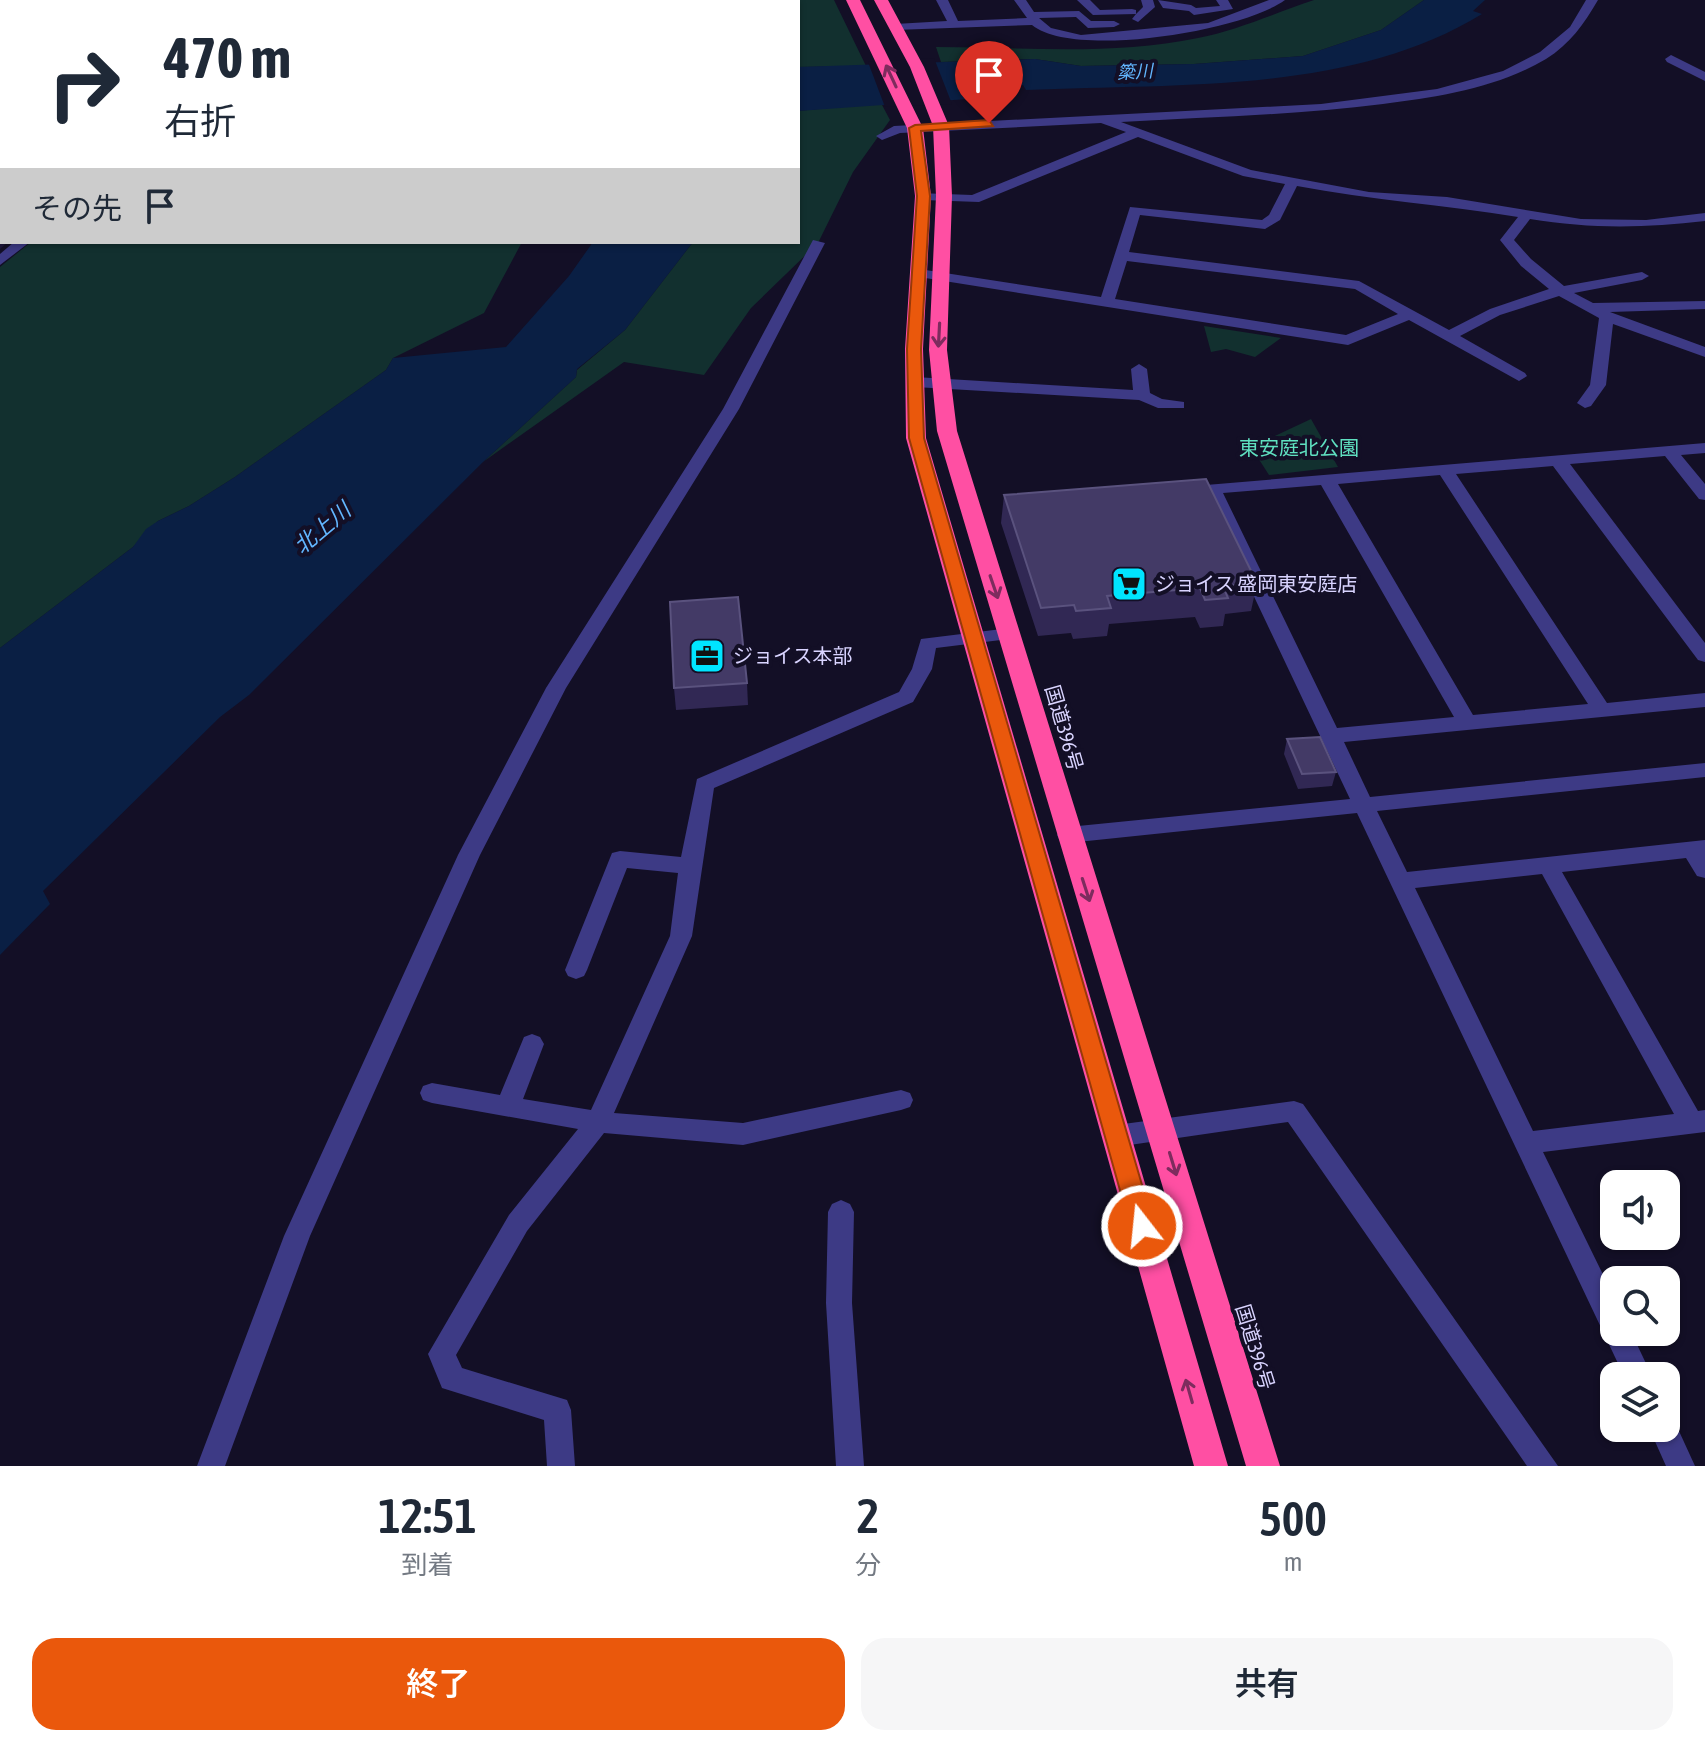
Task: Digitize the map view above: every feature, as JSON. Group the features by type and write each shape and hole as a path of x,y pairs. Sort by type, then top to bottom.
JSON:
{"highway":[{"name":"国道396号","path":"853,0 926,123"},
{"name":"国道396号","path":"881,0 897,29 926,123 934,196 931,274 915,382 916,438 1211,1466"},
{"name":"国道396号","path":"931,274 947,431 1263,1466"}],"street":[{"path":"942,0 954,24"},
{"path":"1083,0 1097,13 1137,18"},
{"path":"1123,0 1148,33"},
{"path":"1028,11 1079,14 1088,25 1137,18 1149,7 1147,0"},
{"path":"1164,0 1171,7 1210,5 1206,0"},
{"path":"1190,6 1227,9 1222,0"},
{"path":"1028,11 1047,31 1081,38 1207,26 1248,5 1279,0"},
{"path":"882,136 926,123 1310,109 1438,93 1507,74 1544,55 1575,29 1592,0"},
{"path":"897,29 1002,22 1051,1"},
{"path":"1190,6 1207,26"},
{"path":"1671,59 1705,77"},
{"path":"1097,117 1248,173 1292,183 1581,223 1646,224 1705,217"},
{"path":"934,196 974,199 1136,133"},
{"path":"1107,302 1135,210 1265,225 1275,217 1292,183"},
{"path":"1527,214 1507,240 1522,261 1606,319 1705,352"},
{"path":"211,1466 297,1236 469,855 556,688 731,409 818,243"},
{"path":"0,261 21,244"},
{"path":"1123,256 1359,285 1519,376"},
{"path":"931,274 1348,340 1408,315"},
{"path":"1447,337 1495,312 1563,291 1642,276"},
{"path":"1590,308 1705,305"},
{"path":"1585,403 1598,385 1606,319"},
{"path":"1139,369 1142,395"},
{"path":"915,382 942,386 1142,395 1158,403 1178,405"},
{"path":"1600,1297 1212,489 1705,448"},
{"path":"1669,451 1705,495"},
{"path":"1557,459 1705,656"},
{"path":"1444,469 1602,710"},
{"path":"1327,480 1467,722"},
{"path":"561,1466 557,1410 452,1379 442,1354 518,1223 598,1122 681,936 704,784 906,697 922,669 928,643 1010,634"},
{"path":"1331,736 1705,700"},
{"path":"1068,835 1705,770"},
{"path":"1402,881 1698,848 1705,870"},
{"path":"576,970 620,859 690,866"},
{"path":"1526,1143 1698,1121 1548,866"},
{"path":"509,1104 532,1044"},
{"path":"432,1093 509,1104 598,1122 743,1134 901,1100"},
{"path":"1116,1136 1294,1111 1544,1466"},
{"path":"841,1212 839,1303 850,1466"},
{"path":"1670,1442 1681,1466"}],"green space":[{"path":"800,0 834,0 866,66 800,67"},
{"path":"1314,0 1424,0 1381,30 1303,56 1194,64 1081,66 1035,59 941,62 936,47 1100,49 1166,44 1228,31"},
{"path":"881,103 890,120 853,172 818,243 751,308 704,375 624,362 483,462 576,377 577,370 625,330 691,244 800,244 800,111"},
{"path":"29,244 521,244 484,313 393,358 386,370 235,477 158,521 133,547 0,648 0,267"},
{"path":"1204,326 1281,338 1255,357 1226,349 1211,352"},
{"name":"東安庭北公園","path":"1311,419 1338,467 1269,475 1251,447"}],"water":[{"name":"簗川","path":"1424,0 1485,0 1473,11 1482,14 1431,40 1376,59 1319,72 1201,84 1026,90 1023,85 968,99 800,111 800,67 1035,59 1081,66 1194,64 1303,56 1381,30"},
{"name":"北上川","path":"592,244 691,244 625,330 577,369 576,377 483,462 249,695 220,717 43,891 50,904 0,955 0,648 133,547 146,529 235,477 386,370 393,358 506,347 569,276"}],"pier":[{"path":"934,58 952,104 885,107 868,62"}],"building":[{"path":"1206,479 1257,583 1223,586 1228,598 1205,600 1200,588 1107,596 1111,608 1076,611 1074,605 1041,608 1004,495"},
{"path":"738,597 747,683 674,688 670,602"},
{"path":"1320,737 1336,772 1302,774 1287,739"}],"place":[{"name":"ジョイス 盛岡東安庭店","path":"1129,584"},
{"name":"ジョイス本部","path":"707,656"}],"route":[{"path":"989,123 915,128 923,196 914,349 916,438 1142,1226"}]}
